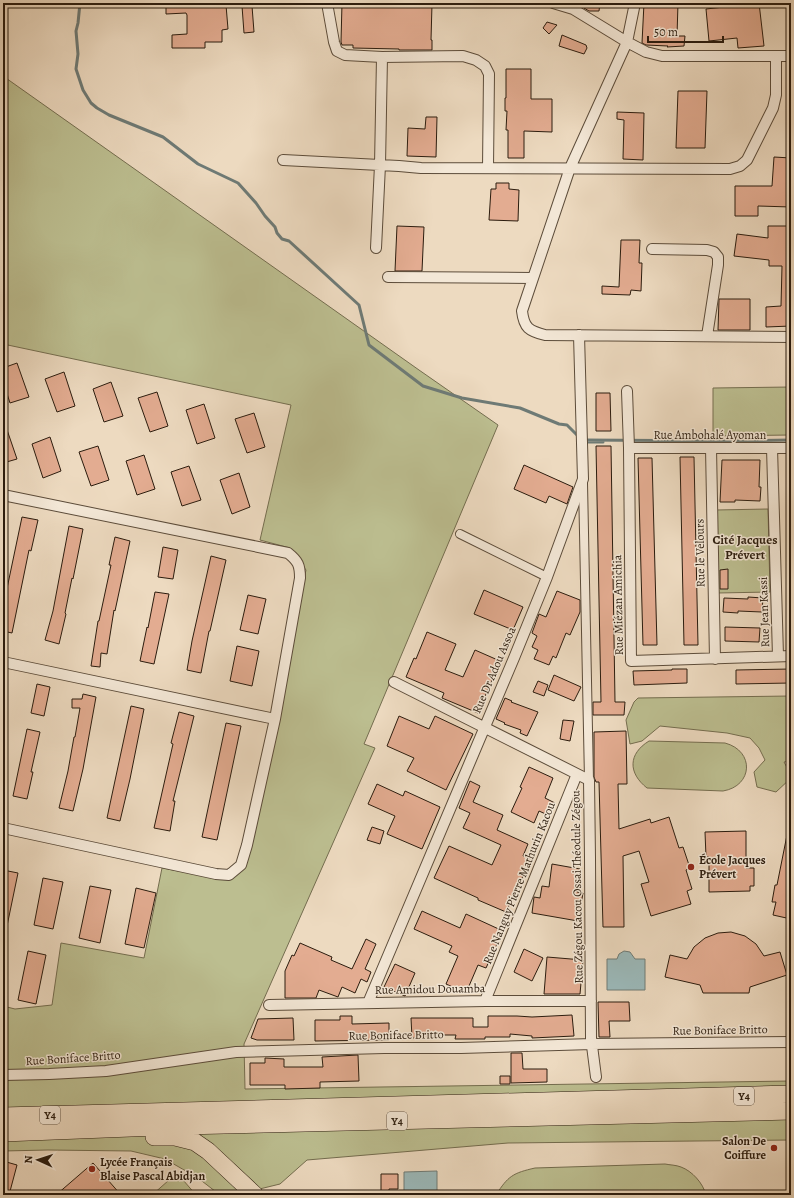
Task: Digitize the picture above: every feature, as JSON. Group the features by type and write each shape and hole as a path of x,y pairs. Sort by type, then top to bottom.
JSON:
{"highway":[{"name":"Y4","path":"3,1116 791,1094"},
{"name":"Y4","path":"3,1133 182,1126 791,1112"},
{"path":"20,1132 175,1137 187,1139 195,1142 208,1151 255,1195"}],"street":[{"path":"327,3 337,51 345,55 382,57 462,56 476,60 486,66 488,74 488,168"},
{"path":"553,3 571,6 627,42 646,52 662,56 791,56"},
{"path":"635,3 627,42 570,168 532,278 522,311 523,322 533,332 545,334 791,337"},
{"path":"376,248 380,165 382,57"},
{"path":"282,160 421,168 730,169 740,166 747,160 773,108 776,95 776,57"},
{"path":"652,248 707,250 714,252 718,257 707,336"},
{"path":"388,278 532,278"},
{"name":"Rue Dr Adou Assoa","path":"368,1003 547,577 583,479 579,335"},
{"name":"Rue Miézan Amichia","path":"627,391 631,661 791,656"},
{"name":"Rue Ambohalé Ayoman","path":"629,448 791,448"},
{"name":"Rue le Velours","path":"711,448 715,658"},
{"name":"Rue Jean Kassi","path":"772,448 778,656"},
{"path":"583,479 589,780"},
{"path":"3,495 288,553 296,559 300,567 300,578 275,719 241,866 229,875 216,874 3,828"},
{"path":"460,534 547,577"},
{"path":"3,662 275,719"},
{"name":"Rue Zégou Kacou Ossai Théodule Zégou","path":"394,682 589,780 592,1044 596,1077"},
{"name":"Rue Nanguy Pierre Mathurin Kacou","path":"485,1001 577,774"},
{"name":"Rue Amidou Douamba","path":"269,1005 485,1001 591,1001"},
{"name":"Rue Boniface Britto","path":"3,1075 106,1071 236,1052 592,1044 791,1042"}],"green space":[{"path":"3,76 498,425 364,744 375,748 244,1044 245,1089 791,1081 791,1140 508,1143 307,1160 280,1184 235,1195 220,1195 198,1178 165,1159 131,1151 3,1151 3,1006 15,1009 52,1005 61,943 144,958 162,868 218,878 242,866 306,570 290,548 260,540 291,405 3,344"},
{"path":"791,387 791,435 713,436 713,388"},
{"path":"768,509 770,592 718,593 716,510"},
{"path":"791,696 791,761 784,762 791,775 791,778 776,792 757,787 754,772 765,760 759,748 750,738 727,733 660,726 642,741 630,744 626,720 634,702 638,698"},
{"path":"649,741 725,743 735,747 742,753 745,760 745,776 740,783 733,788 723,791 647,788 636,776 633,764 637,752"},
{"path":"665,1164 679,1166 689,1171 700,1182 706,1195 496,1195 504,1183 512,1176 535,1168"},
{"path":"177,1173 196,1195 152,1195"}],"water":[{"path":"624,951 630,952 635,959 645,959 645,990 607,990 607,959 617,959 619,954"},
{"path":"437,1171 437,1195 404,1195 404,1172"}],"building":[{"path":"166,3 203,3 226,5 228,29 222,30 222,42 205,42 205,48 172,48 172,35 187,34 187,15 186,13 166,14"},
{"path":"342,3 372,3 372,5 377,5 377,7 400,7 400,3 415,3 418,7 426,4 432,4 432,50 353,48 353,45 342,45"},
{"path":"587,3 600,3 599,11 589,11 584,8"},
{"path":"644,3 678,3 677,36 685,36 684,46 667,47 668,46 646,45 642,43"},
{"path":"733,3 759,3 764,46 738,48 737,38 709,41 706,9 733,6"},
{"path":"242,6 252,6 254,32 244,33"},
{"path":"547,22 557,25 549,34 543,28"},
{"path":"562,35 586,45 587,48 584,54 559,46"},
{"path":"506,69 531,69 531,99 552,99 552,132 524,131 524,158 508,158 508,130 506,130 507,111 505,111"},
{"path":"678,91 707,91 705,148 676,148"},
{"path":"617,112 644,113 643,160 623,159 624,120 617,119"},
{"path":"426,117 437,117 436,157 407,156 408,128 425,129"},
{"path":"774,157 791,158 791,207 758,206 758,216 735,216 735,186 772,186"},
{"path":"496,183 509,183 509,189 519,190 518,221 489,220 491,189 496,189"},
{"path":"397,226 424,227 422,271 395,271"},
{"path":"768,226 791,226 791,326 766,327 766,307 781,306 782,266 769,266 769,260 734,256 737,234 768,238"},
{"path":"621,240 640,240 639,263 642,263 641,291 631,290 630,295 602,294 602,286 619,287"},
{"path":"719,299 750,299 750,330 718,330"},
{"path":"17,363 29,397 10,403 3,381 3,368"},
{"path":"64,372 75,406 57,412 45,379"},
{"path":"111,382 123,416 104,422 93,389"},
{"path":"157,392 168,426 150,432 138,398"},
{"path":"596,393 610,393 611,431 596,431"},
{"path":"204,404 215,438 197,444 186,410"},
{"path":"254,413 265,447 247,453 235,419"},
{"path":"4,421 17,459 3,463 3,422"},
{"path":"50,437 61,471 43,478 32,444"},
{"path":"98,446 109,480 91,486 79,452"},
{"path":"596,446 611,446 615,702 625,702 624,715 593,715 593,702 601,702"},
{"path":"144,455 155,489 137,495 126,461"},
{"path":"680,457 694,457 698,645 684,645"},
{"path":"638,458 652,458 657,645 643,645"},
{"path":"722,460 760,460 760,501 735,500 735,502 720,502"},
{"path":"524,465 573,487 567,504 549,496 546,503 514,489"},
{"path":"189,466 201,500 182,506 171,472"},
{"path":"239,473 250,507 232,514 220,480"},
{"path":"22,517 38,520 31,551 29,550 12,633 3,631 3,598 5,598"},
{"path":"69,526 83,529 59,644 45,640 53,611"},
{"path":"115,537 130,541 115,611 114,610 107,654 101,653 100,667 91,666 98,621 111,565 109,565"},
{"path":"163,547 178,550 173,579 158,577"},
{"path":"211,556 226,560 209,631 201,673 187,670"},
{"path":"728,569 728,589 720,589 720,570"},
{"path":"484,590 523,607 513,630 474,614"},
{"path":"557,591 580,600 580,612 570,635 566,633 556,658 553,656 549,665 534,659 538,650 532,647 537,636 532,633 539,614 546,617"},
{"path":"155,592 169,594 154,664 140,661"},
{"path":"248,595 266,599 258,634 240,630"},
{"path":"748,597 763,598 762,612 723,612 724,598 748,599"},
{"path":"725,627 760,628 759,642 725,641"},
{"path":"427,632 456,644 445,670 463,677 475,650 500,661 478,713 442,698 444,693 406,677 414,658 416,659"},
{"path":"237,646 259,651 252,686 230,681"},
{"path":"687,669 687,683 634,685 633,671"},
{"path":"791,669 791,683 736,684 736,670"},
{"path":"554,675 581,687 574,701 548,690"},
{"path":"538,681 548,685 544,696 533,692"},
{"path":"37,684 50,687 44,716 31,713"},
{"path":"83,694 96,697 83,769 73,811 59,808 68,771 80,708 72,708 72,699 82,699"},
{"path":"505,698 512,701 511,702 538,712 527,736 520,733 521,730 504,724 505,723 496,719"},
{"path":"131,706 144,709 120,821 107,818"},
{"path":"179,712 194,716 173,801 175,801 170,831 154,828 173,744 171,743"},
{"path":"399,716 429,729 435,716 473,734 446,790 407,771 414,758 387,746"},
{"path":"563,720 574,721 570,741 560,739"},
{"path":"226,723 241,726 217,840 202,837"},
{"path":"27,729 40,732 31,772 33,772 27,799 13,796"},
{"path":"626,731 627,784 618,784 619,829 650,819 651,823 669,817 679,848 683,847 690,868 686,870 692,889 687,891 691,904 651,916 641,884 649,882 639,851 623,856 624,927 603,927 599,782 596,782 594,777 594,732"},
{"path":"529,767 553,778 545,798 555,803 550,816 539,811 534,823 511,812 522,788 520,787"},
{"path":"470,781 480,786 473,802 503,815 497,830 528,844 523,856 531,859 506,912 434,878 449,846 492,865 501,845 463,828 470,813 459,808"},
{"path":"377,784 403,796 405,791 440,807 422,849 387,834 395,816 368,804"},
{"path":"372,827 384,831 380,844 367,840"},
{"path":"746,831 746,868 754,868 754,886 750,886 750,891 709,892 709,857 706,857 705,832"},
{"path":"787,835 791,835 791,919 773,915 776,902 772,902"},
{"path":"552,864 580,869 577,892 583,893 578,921 532,913 534,897 540,898 542,886 549,887"},
{"path":"3,870 18,873 7,926 3,926"},
{"path":"43,878 63,882 53,929 34,925"},
{"path":"90,886 111,890 100,943 79,938"},
{"path":"136,888 156,893 144,948 125,944"},
{"path":"422,911 460,928 466,914 503,931 486,968 478,965 466,993 446,984 458,956 449,952 452,946 414,929"},
{"path":"731,932 745,936 756,944 764,956 780,952 787,975 750,987 749,993 703,993 700,985 665,977 670,955 687,959 694,947 705,938 718,933"},
{"path":"366,939 376,944 365,969 371,972 367,982 361,979 355,993 342,987 338,997 319,990 316,998 285,998 285,971 292,955 294,956 300,943 332,957 331,960 352,969"},
{"path":"524,949 543,958 532,981 514,972"},
{"path":"28,951 46,955 36,1004 18,1000"},
{"path":"547,957 583,960 580,994 544,994"},
{"path":"395,964 415,973 405,996 384,987"},
{"path":"598,1002 629,1002 630,1021 609,1021 610,1037 599,1037"},
{"path":"572,1015 574,1036 532,1038 532,1036 510,1034 510,1037 485,1037 485,1039 455,1039 456,1035 439,1035 439,1038 412,1038 411,1018 473,1018 473,1027 488,1027 488,1016 532,1017"},
{"path":"340,1016 352,1016 352,1024 389,1023 389,1040 315,1041 315,1020 340,1020"},
{"path":"293,1018 294,1040 257,1040 251,1038 258,1019"},
{"path":"511,1053 522,1053 523,1069 547,1069 547,1082 511,1083"},
{"path":"358,1055 359,1081 320,1082 320,1088 285,1089 285,1085 250,1085 250,1063 265,1063 265,1058 284,1059 284,1067 323,1067 322,1057"},
{"path":"500,1076 510,1076 510,1084 500,1084"},
{"path":"3,1161 17,1165 9,1195 3,1195"},
{"path":"93,1163 121,1195 56,1195"},
{"path":"381,1174 398,1174 398,1189 389,1189 389,1195 381,1195"}],"waterway":[{"path":"80,3 76,31 78,54 76,69 83,90 91,103 109,115 163,137 198,164 238,183 275,227 277,233 282,239 289,241 359,305 369,345 423,386 462,398 520,408 559,424 567,425 579,437"},
{"path":"584,440 791,440"},
{"path":"587,442 603,442"}],"place":[{"name":"École Jacques Prévert","path":"691,867"},
{"name":"Salon De Coiffure","path":"774,1148"},
{"name":"Lycée Français Blaise Pascal Abidjan","path":"92,1169"}],"district":[{"name":"Cité Jacques Prévert","path":"745,546"}]}
